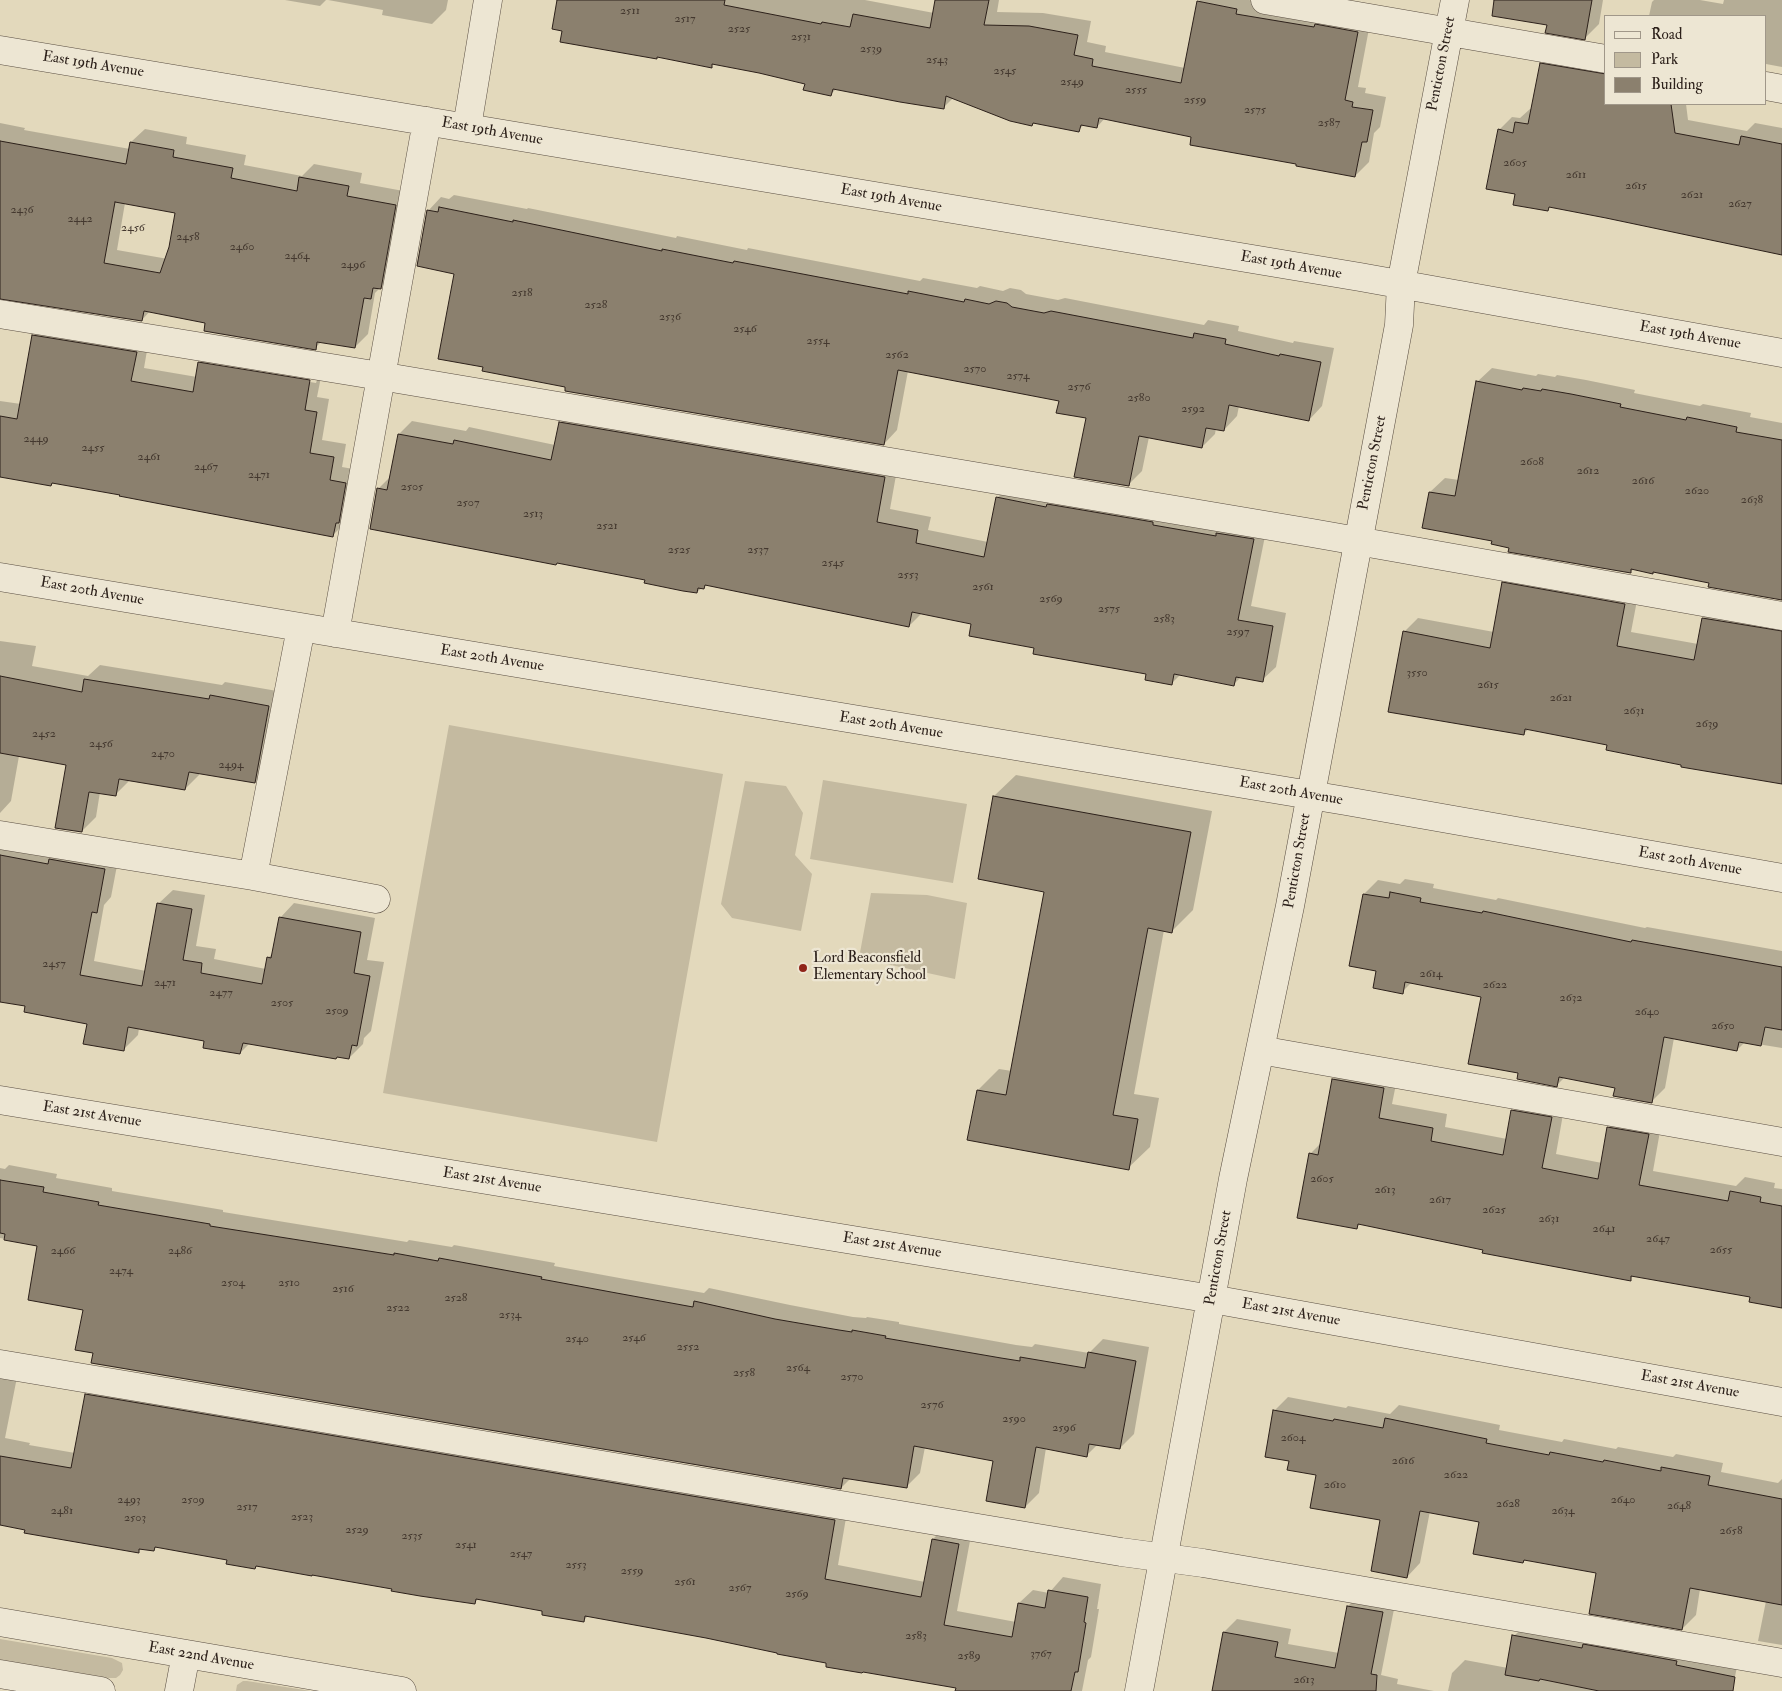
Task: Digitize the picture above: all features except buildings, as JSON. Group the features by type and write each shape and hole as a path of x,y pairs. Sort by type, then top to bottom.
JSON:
{"street":[{"path":"467,127 488,0"},
{"path":"1264,0 1604,58"},
{"name":"Penticton Street","path":"1139,1691 1233,1179 1290,906 1399,325 1401,284 1454,0"},
{"name":"East 19th Avenue","path":"0,50 1401,284 1782,353"},
{"path":"1767,86 1782,89"},
{"path":"335,633 427,121"},
{"path":"0,314 380,376 1782,616"},
{"name":"East 20th Avenue","path":"0,577 1310,795 1782,878"},
{"path":"253,876 301,628"},
{"path":"0,834 376,898"},
{"path":"1260,1050 1782,1142"},
{"name":"East 21st Avenue","path":"0,1100 1212,1299 1782,1402"},
{"path":"0,1364 1782,1663"},
{"name":"East 22nd Avenue","path":"0,1622 402,1691"},
{"path":"179,1691 186,1654"},
{"path":"0,1674 101,1691"}],"green space":[{"path":"449,725 723,774 657,1142 383,1093"},
{"path":"823,780 967,804 953,883 810,859"},
{"path":"745,781 786,786 803,813 795,855 812,874 801,931 732,918 721,904"},
{"path":"871,893 927,895 967,903 955,979 859,958"},
{"path":"0,1639 112,1658 122,1663 123,1670 116,1678 108,1678 0,1660"},
{"path":"243,1681 311,1691 236,1691 237,1685"}],"place":[{"name":"Lord Beaconsfield Elementary School","path":"803,968"}]}
